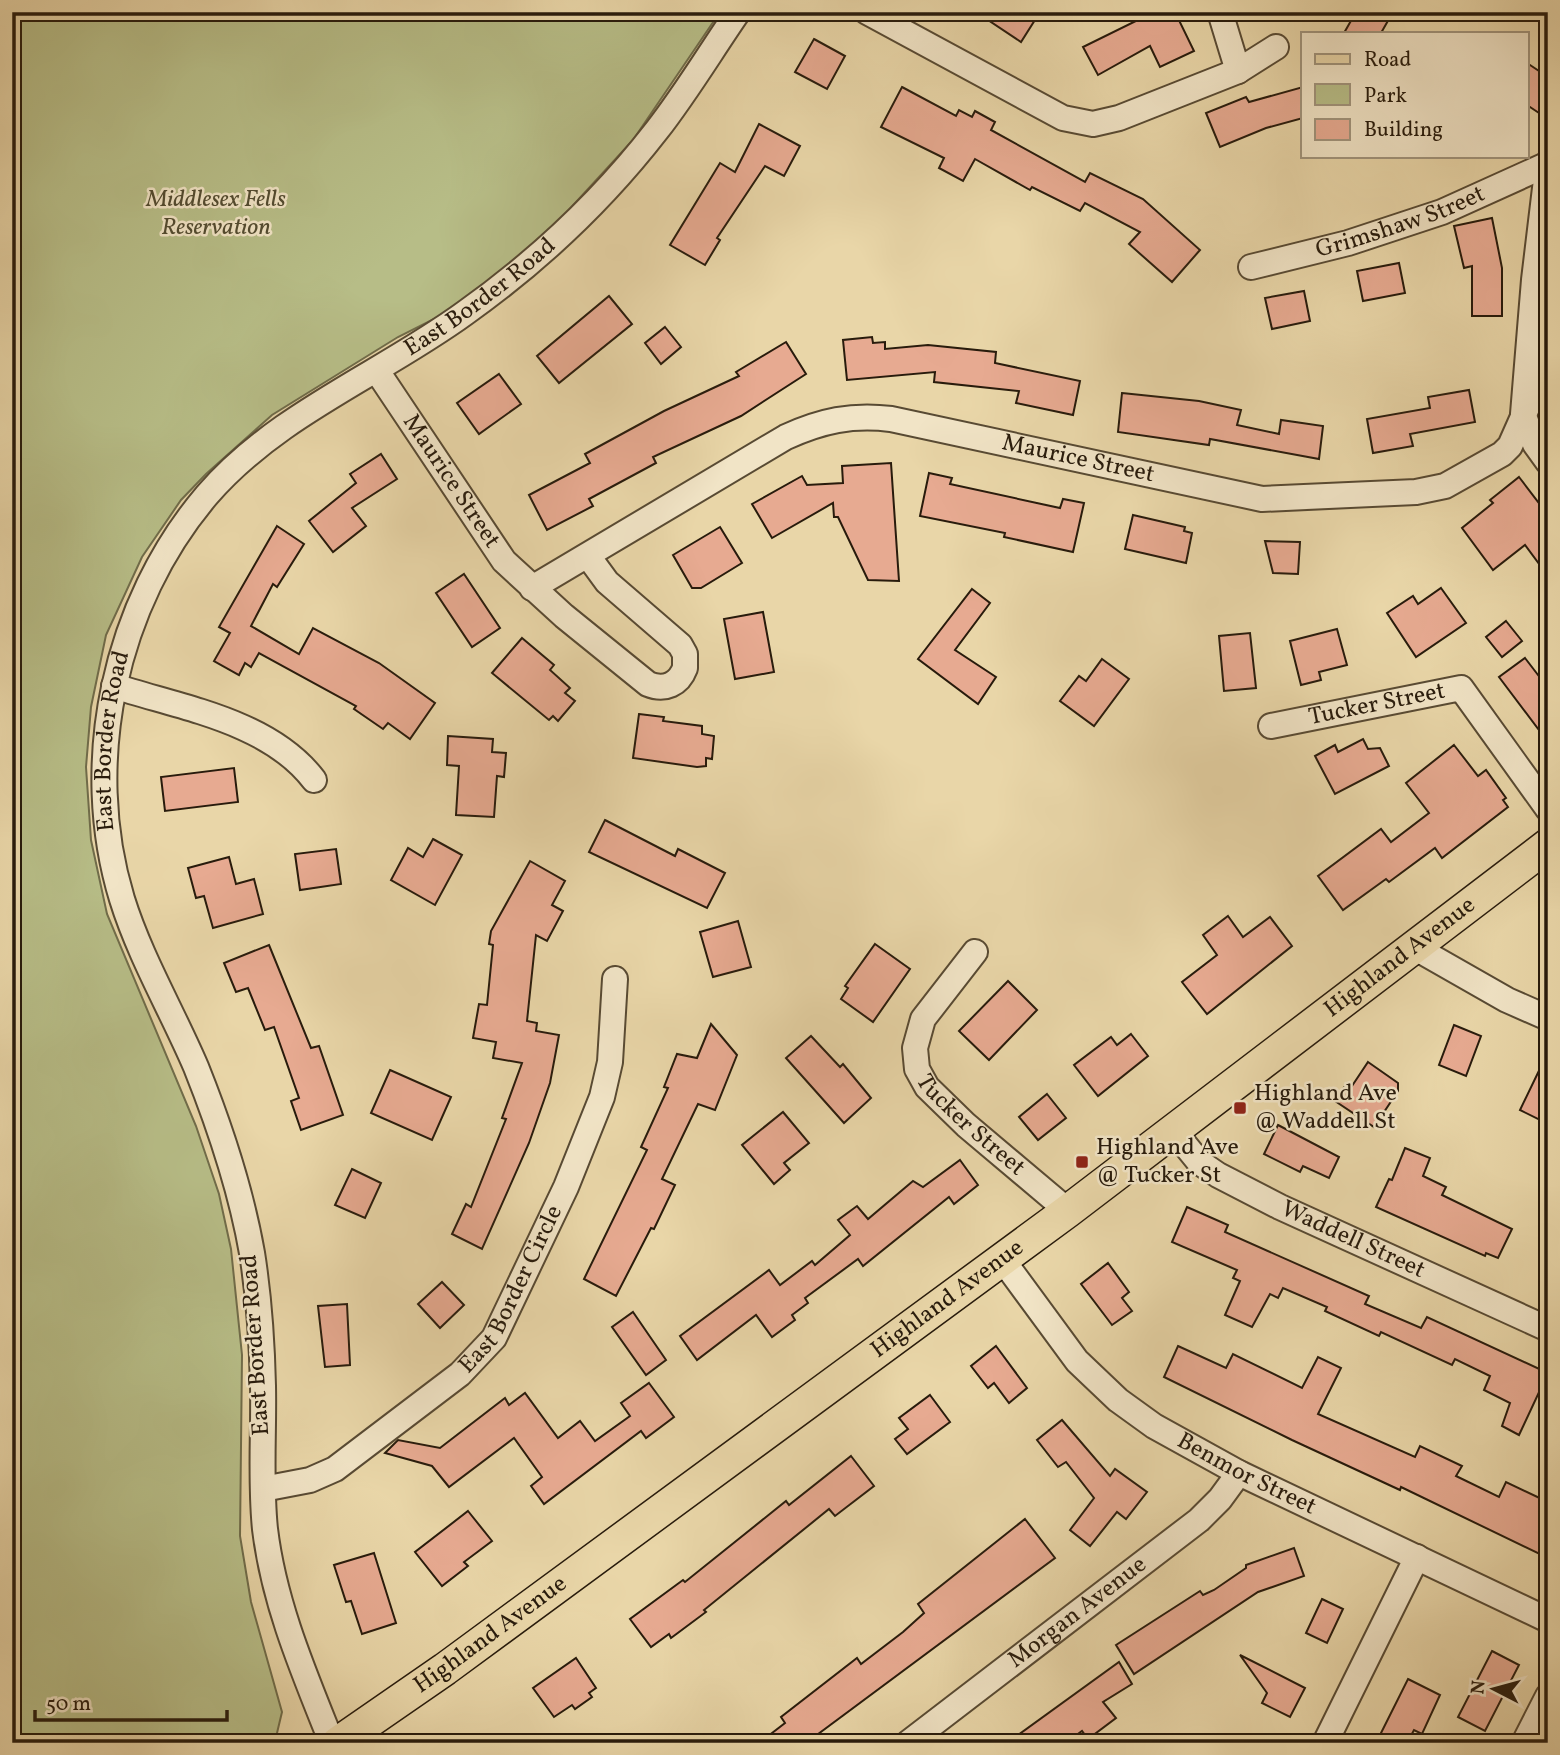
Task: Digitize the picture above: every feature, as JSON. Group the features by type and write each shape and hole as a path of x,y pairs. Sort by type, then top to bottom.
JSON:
{"main road":[{"name":"Highland Avenue","path":"338,1743 444,1670 1068,1211 1548,845"}],"street":[{"name":"East Border Road","path":"332,1743 285,1624 270,1562 263,1489 261,1340 257,1291 243,1211 200,1079 131,924 114,869 105,760 114,686 139,604 164,553 203,500 238,463 297,416 377,371 512,279 573,225 620,176 660,126 738,12"},
{"path":"867,12 1063,118 1082,124 1099,123 1238,71 1276,47"},
{"path":"1220,12 1238,71"},
{"path":"1547,164 1523,414 1535,444 1548,462"},
{"name":"Grimshaw Street","path":"1251,268 1348,243 1442,212 1547,164"},
{"name":"Maurice Street","path":"377,371 493,548 532,588 648,684 660,688 673,684 685,667 681,647 607,582 588,556"},
{"name":"Maurice Street","path":"532,588 786,437 845,417 891,419 1249,497 1287,499 1416,492 1445,486 1490,462 1510,446 1534,392 1548,376"},
{"path":"114,686 254,731 288,752 314,780"},
{"name":"Tucker Street","path":"1271,726 1461,688 1548,808"},
{"path":"1414,947 1507,1000 1548,1018"},
{"name":"Tucker Street","path":"975,952 923,1019 915,1048 917,1069 927,1087 966,1125 1068,1211"},
{"name":"East Border Circle","path":"263,1489 310,1480 335,1469 460,1374 494,1338 566,1187 602,1097 611,1049 615,979"},
{"name":"Waddell Street","path":"1173,1130 1199,1162 1217,1175 1280,1207 1548,1329"},
{"name":"Benmor Street","path":"1002,1259 1064,1345 1108,1392 1154,1426 1239,1473 1548,1620"},
{"name":"Morgan Avenue","path":"908,1743 1199,1520 1220,1499 1239,1473"},
{"path":"1325,1743 1417,1557"},
{"path":"1524,1743 1548,1696"}],"green space":[{"name":"Middlesex Fells Reservation","path":"12,12 720,12 633,140 544,237 450,311 398,337 272,415 206,474 181,500 142,557 106,635 91,707 86,767 91,840 107,914 196,1126 219,1194 231,1249 242,1355 240,1536 251,1602 282,1712 277,1733 270,1743 12,1743"}],"building":[{"path":"976,12 1040,12 1021,42"},
{"path":"1154,12 1175,12 1194,51 1160,67 1150,46 1098,75 1083,47"},
{"path":"1356,12 1393,12 1382,32 1345,32"},
{"path":"814,39 845,56 827,89 795,72"},
{"path":"1528,64 1548,77 1548,119 1528,106"},
{"path":"902,87 956,116 959,110 972,117 975,111 995,122 991,130 1085,182 1090,173 1143,199 1200,250 1172,282 1129,244 1140,232 1085,203 1080,211 1032,187 1030,190 975,159 963,181 939,168 944,158 881,127"},
{"path":"1301,88 1301,119 1266,128 1220,147 1206,113 1246,97 1249,102"},
{"path":"759,124 800,146 784,176 765,166 717,238 720,240 705,265 670,245 720,163 735,172"},
{"path":"1492,218 1502,268 1502,316 1472,316 1472,266 1464,268 1454,226"},
{"path":"1399,263 1405,293 1363,301 1357,271"},
{"path":"1304,291 1310,321 1272,329 1265,298"},
{"path":"609,296 632,324 559,383 537,356"},
{"path":"665,327 681,347 661,364 645,343"},
{"path":"872,337 873,343 885,342 885,349 928,345 996,352 995,363 1080,381 1073,415 1016,403 1019,391 934,382 935,372 847,380 843,340"},
{"path":"786,342 806,374 741,416 653,457 656,463 589,499 593,506 547,530 529,495 590,463 585,454 664,411 739,376 736,372"},
{"path":"499,374 521,404 479,434 457,403"},
{"path":"1469,390 1475,422 1410,434 1413,446 1373,453 1367,419 1430,408 1428,397"},
{"path":"1122,393 1199,401 1241,410 1237,425 1279,434 1281,420 1323,426 1319,459 1210,439 1209,445 1118,432"},
{"path":"381,454 397,479 352,508 366,526 333,552 309,521 356,483 350,474"},
{"path":"891,463 899,581 868,580 838,517 834,517 833,503 772,538 752,504 802,476 807,485 843,483 842,466"},
{"path":"929,473 952,478 950,484 1060,508 1063,499 1084,503 1073,552 1004,537 1005,533 920,516"},
{"path":"1519,477 1548,515 1548,576 1525,545 1493,570 1462,528 1493,503 1490,500"},
{"path":"1133,515 1185,527 1184,531 1192,533 1186,563 1125,549"},
{"path":"277,526 304,544 277,587 273,584 251,626 299,654 313,628 379,663 435,703 410,739 388,723 383,729 354,709 356,706 259,653 251,667 245,663 239,675 214,661 230,633 219,627"},
{"path":"720,527 742,563 701,588 692,588 673,555"},
{"path":"1265,541 1300,542 1298,574 1273,573"},
{"path":"464,574 500,628 472,647 436,593"},
{"path":"1441,588 1466,623 1416,657 1387,613 1413,596 1418,604"},
{"path":"972,589 990,603 955,650 996,677 978,704 918,659"},
{"path":"763,612 774,672 735,679 724,619"},
{"path":"1506,621 1522,641 1502,657 1486,637"},
{"path":"1337,629 1347,665 1319,672 1321,680 1301,685 1290,641"},
{"path":"1250,633 1256,688 1224,691 1219,636"},
{"path":"522,638 554,665 550,670 570,688 565,693 575,701 558,721 553,716 549,720 492,673"},
{"path":"1525,658 1548,688 1548,742 1499,677"},
{"path":"1102,659 1129,679 1094,726 1060,701 1079,676 1086,681"},
{"path":"639,714 664,717 663,721 702,726 702,734 714,736 712,759 706,758 706,766 697,767 633,758"},
{"path":"448,736 493,739 492,752 506,753 504,777 497,776 494,817 456,815 459,766 447,765"},
{"path":"1363,739 1368,749 1380,748 1389,766 1335,794 1315,756 1335,745 1338,752"},
{"path":"1454,745 1478,776 1486,770 1506,798 1503,800 1508,807 1442,858 1435,848 1389,882 1386,879 1343,910 1318,876 1381,829 1391,842 1429,813 1406,783"},
{"path":"234,768 238,802 165,811 161,777"},
{"path":"605,820 675,856 678,849 725,873 707,908 589,852"},
{"path":"433,839 462,855 435,905 391,880 408,848 423,857"},
{"path":"336,849 341,884 300,890 295,854"},
{"path":"229,857 236,884 254,879 263,914 213,928 204,896 196,898 188,868"},
{"path":"530,861 565,881 552,905 563,911 547,941 536,935 527,1021 537,1023 536,1031 559,1035 550,1083 529,1143 482,1249 452,1234 466,1204 471,1207 506,1119 502,1118 522,1063 493,1058 496,1042 473,1038 479,1004 487,1005 493,945 489,944 491,931"},
{"path":"1228,916 1243,937 1270,917 1292,946 1207,1014 1182,982 1217,955 1203,935"},
{"path":"738,921 751,967 713,977 700,932"},
{"path":"875,944 910,969 873,1022 841,999 848,988 845,986"},
{"path":"269,945 311,1048 319,1046 343,1115 301,1130 291,1101 299,1098 274,1027 265,1030 248,988 236,992 224,963"},
{"path":"1008,981 1037,1010 989,1060 959,1031"},
{"path":"711,1024 737,1055 715,1110 698,1104 662,1179 675,1185 654,1229 651,1228 616,1296 584,1279 647,1150 641,1147 668,1088 664,1087 677,1054 697,1058"},
{"path":"1454,1025 1481,1036 1466,1076 1439,1065"},
{"path":"1131,1034 1148,1056 1098,1096 1074,1065 1111,1037 1117,1045"},
{"path":"811,1036 840,1067 843,1064 871,1098 844,1123 786,1058"},
{"path":"1548,1052 1548,1124 1520,1110"},
{"path":"1368,1062 1398,1083 1398,1091 1374,1127 1335,1101 1347,1083 1352,1086"},
{"path":"390,1070 451,1097 432,1140 371,1113"},
{"path":"1047,1094 1066,1118 1038,1140 1019,1117"},
{"path":"783,1112 809,1143 784,1163 790,1170 774,1184 742,1145"},
{"path":"1278,1125 1339,1157 1329,1178 1303,1166 1300,1172 1264,1154"},
{"path":"1405,1148 1430,1158 1423,1176 1446,1187 1442,1195 1512,1229 1498,1258 1486,1253 1485,1256 1376,1207 1389,1179 1392,1180"},
{"path":"960,1160 978,1185 954,1204 949,1197 863,1266 858,1259 805,1298 808,1303 792,1315 795,1320 772,1337 756,1315 697,1360 680,1336 769,1270 780,1285 812,1261 815,1265 850,1235 838,1220 857,1206 868,1219 913,1181 923,1187"},
{"path":"352,1169 381,1183 365,1218 335,1205"},
{"path":"1187,1207 1228,1225 1225,1232 1369,1296 1365,1304 1421,1328 1427,1317 1548,1373 1519,1435 1502,1426 1510,1403 1484,1390 1490,1376 1455,1359 1452,1365 1381,1332 1379,1336 1325,1311 1327,1307 1283,1288 1278,1298 1270,1294 1252,1327 1225,1315 1240,1281 1233,1278 1237,1270 1172,1242"},
{"path":"1108,1263 1129,1292 1122,1298 1132,1311 1112,1325 1081,1284"},
{"path":"442,1282 464,1305 440,1328 418,1304"},
{"path":"347,1304 350,1365 325,1367 318,1306"},
{"path":"633,1312 666,1360 646,1375 612,1327"},
{"path":"996,1346 1027,1388 1009,1403 994,1383 988,1388 971,1366"},
{"path":"1178,1346 1226,1368 1233,1354 1302,1388 1318,1357 1341,1368 1318,1414 1415,1457 1420,1446 1462,1466 1456,1476 1499,1497 1506,1482 1548,1502 1548,1558 1401,1487 1400,1490 1292,1440 1164,1377"},
{"path":"649,1383 674,1417 646,1438 641,1431 544,1504 531,1486 542,1477 514,1438 449,1487 432,1466 385,1453 398,1440 440,1448 505,1398 509,1405 525,1393 558,1438 580,1421 595,1441 630,1416 621,1403"},
{"path":"930,1395 950,1422 907,1454 895,1439 908,1429 899,1418"},
{"path":"1062,1420 1110,1476 1115,1469 1147,1492 1126,1519 1117,1512 1090,1546 1070,1530 1094,1498 1066,1462 1058,1467 1037,1440"},
{"path":"851,1456 874,1486 835,1516 829,1509 704,1610 706,1612 671,1638 669,1634 651,1647 630,1619 683,1580 685,1582 786,1501 789,1505"},
{"path":"468,1511 492,1541 464,1562 468,1566 442,1586 415,1552"},
{"path":"1025,1519 1055,1558 806,1743 759,1743 785,1723 781,1717 857,1658 861,1664 903,1632 924,1613 918,1604"},
{"path":"1294,1548 1304,1576 1258,1592 1134,1674 1116,1645 1200,1591 1203,1595 1214,1590 1246,1568 1246,1565"},
{"path":"374,1553 396,1623 362,1634 351,1601 346,1602 334,1565"},
{"path":"1322,1599 1343,1609 1327,1643 1306,1633"},
{"path":"1492,1651 1519,1665 1485,1731 1458,1717"},
{"path":"1240,1655 1305,1688 1290,1717 1262,1703 1267,1693"},
{"path":"576,1658 596,1688 589,1693 592,1697 575,1709 572,1705 554,1717 533,1688"},
{"path":"1119,1662 1132,1684 1103,1702 1116,1718 1088,1739 1082,1731 1066,1743 1007,1743"},
{"path":"1408,1679 1440,1695 1422,1734 1414,1730 1407,1743 1376,1743"}],"place":[{"name":"Highland Ave @ Waddell St","path":"1240,1108"},
{"name":"Highland Ave @ Tucker St","path":"1082,1162"}]}
